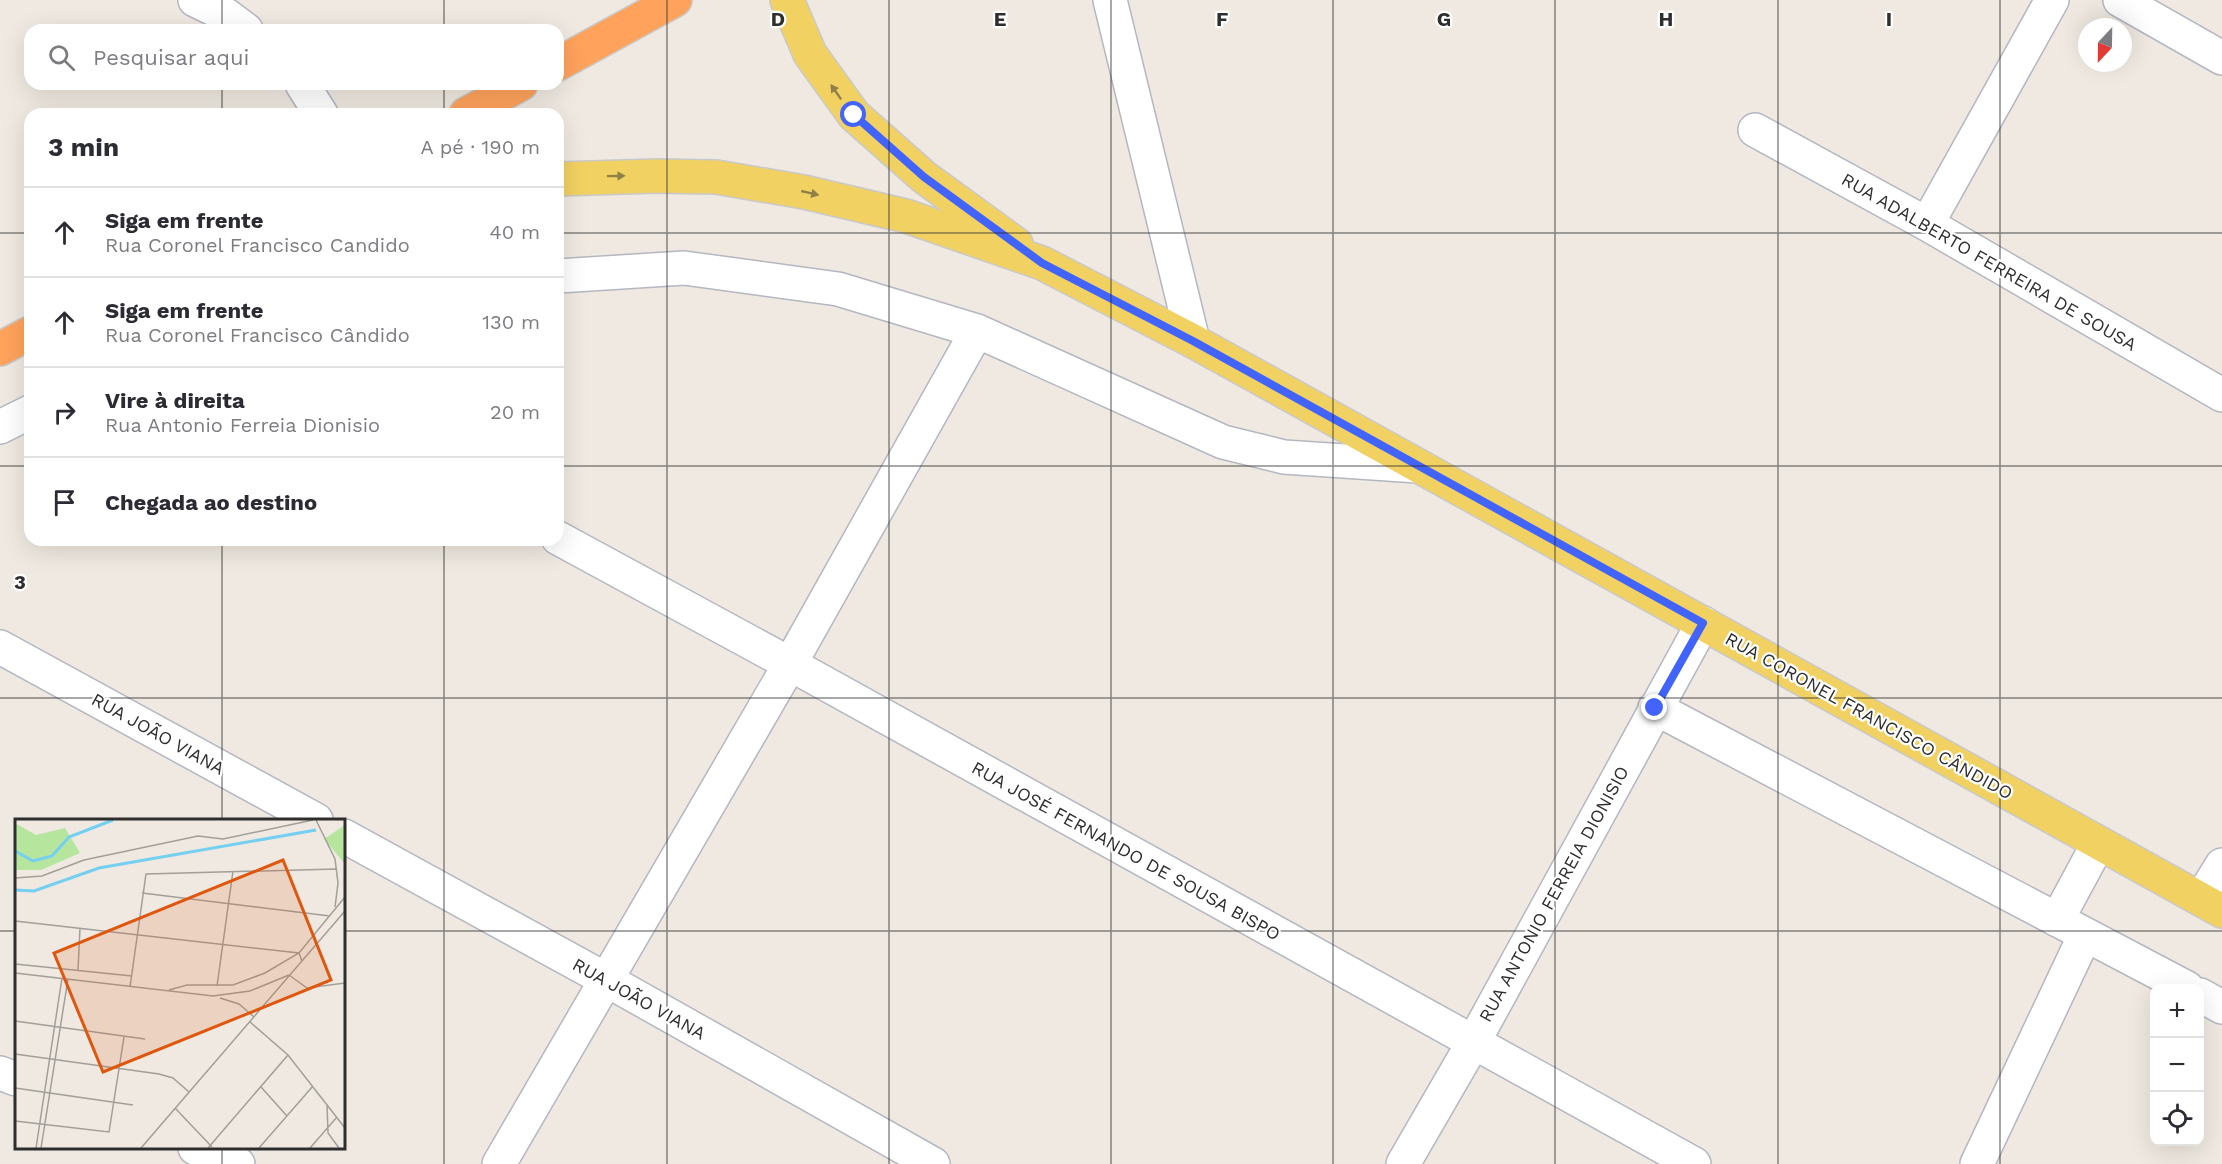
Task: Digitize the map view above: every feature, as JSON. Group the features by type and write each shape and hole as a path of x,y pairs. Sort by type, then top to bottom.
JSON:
{"highway":[{"path":"564,61 675,0"},
{"path":"477,108 510,90"},
{"path":"0,349 24,336"}],"main road":[{"path":"787,0 810,54 854,115 924,177 1042,263"},
{"path":"564,179 716,177 804,192 906,216 1042,263"},
{"name":"RUA CORONEL FRANCISCO CÂNDIDO","path":"1042,263 1193,341 2098,844 2212,905"}],"street":[{"path":"195,0 226,15 238,24"},
{"path":"1110,0 1193,341"},
{"path":"1927,224 2052,0"},
{"path":"2120,0 2222,58"},
{"path":"306,90 317,108"},
{"name":"RUA ADALBERTO FERREIRA DE SOUSA","path":"1755,130 1927,224 2222,395"},
{"path":"564,276 684,268 838,289 977,331 1223,442 1284,457 1418,466"},
{"path":"499,1164 790,664 977,331"},
{"path":"0,428 24,415"},
{"name":"RUA JOSÉ FERNANDO DE SOUSA BISPO","path":"564,541 1694,1164"},
{"name":"RUA ANTONIO FERREIA DIONISIO","path":"1403,1164 1473,1043 1703,623"},
{"name":"RUA JOÃO VIANA","path":"0,647 314,819"},
{"path":"1655,708 2179,984"},
{"name":"RUA JOÃO VIANA","path":"345,837 933,1164"},
{"path":"2057,920 2098,844"},
{"path":"2212,905 2222,865"},
{"path":"1977,1164 2085,935"},
{"path":"2204,998 2222,1007"},
{"path":"0,1073 15,1079"},
{"path":"198,1149 238,1164"}],"route":[{"path":"854,115 924,177 1042,263 1193,341 1703,623 1655,708"}]}
